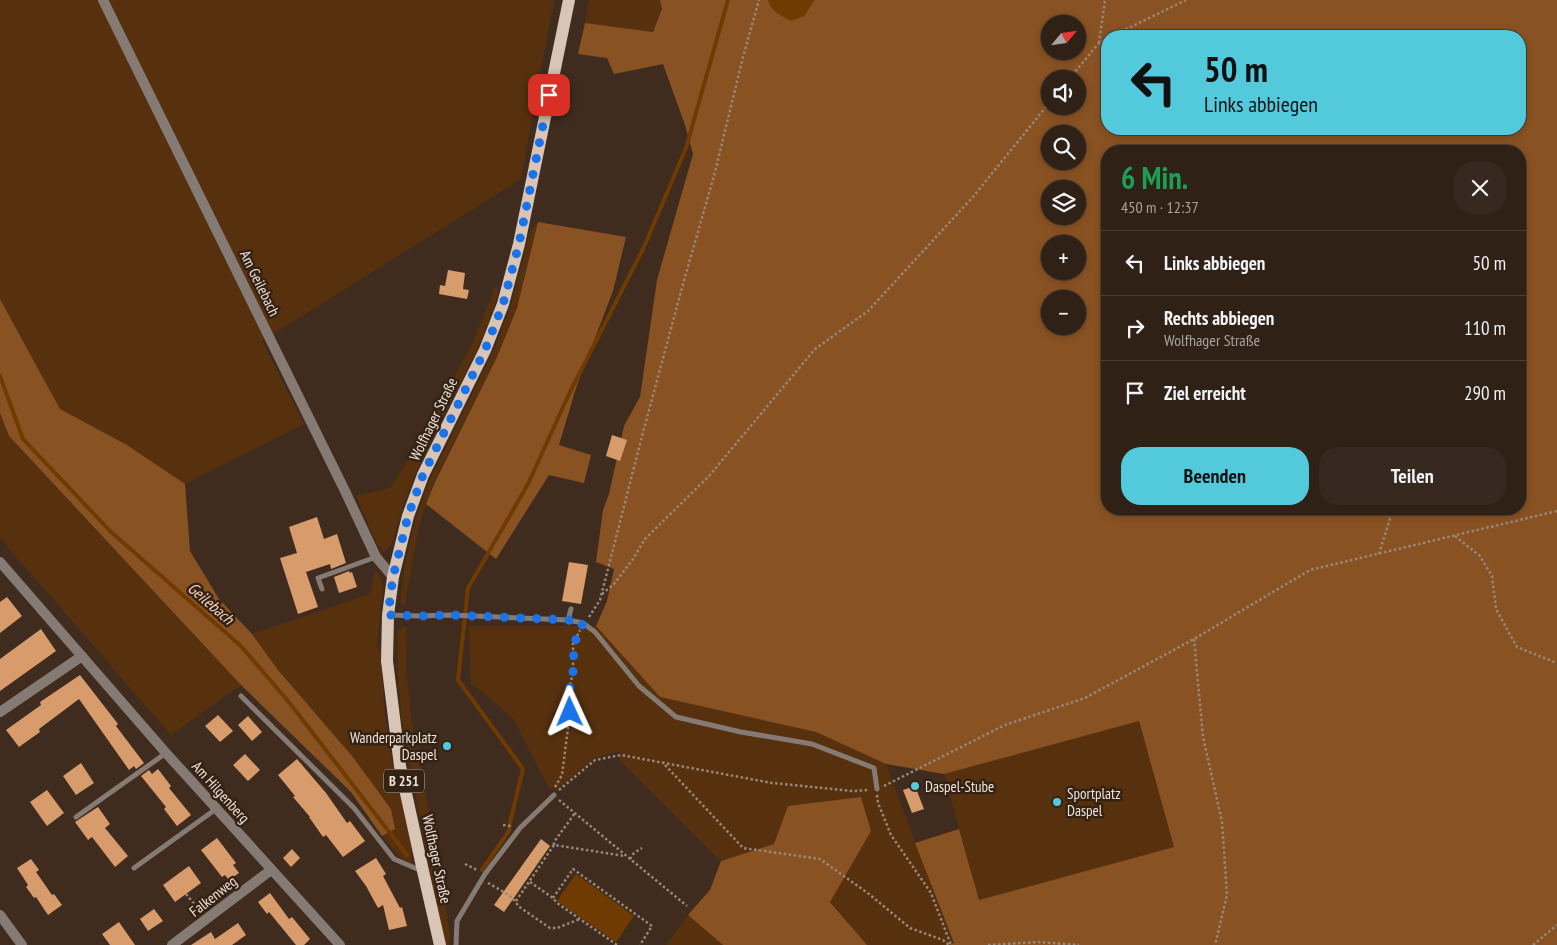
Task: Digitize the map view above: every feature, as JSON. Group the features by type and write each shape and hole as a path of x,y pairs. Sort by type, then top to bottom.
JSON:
{"main road":[{"name":"Wolfhager Straße","path":"440,945 400,766 387,661 388,615 393,577 408,516 423,475 485,350 503,304 519,244 569,0"}],"street":[{"name":"Am Geilebach","path":"103,0 376,557 393,577"},
{"name":"Am Hilgenberg","path":"0,562 166,753 340,945"},
{"path":"0,712 82,656"},
{"name":"Falkenweg","path":"172,945 271,870"},
{"path":"0,915 22,945"}],"lane":[{"path":"322,589 318,578 376,557"},
{"path":"568,620 571,610"},
{"path":"388,615 451,615 568,620 583,623 595,632 639,686 676,717 741,732 812,744 874,768 877,789"},
{"path":"241,696 354,808 394,859 422,871"},
{"path":"76,817 166,753"},
{"path":"456,945 457,921 485,874 520,828 554,794"},
{"path":"134,868 216,809"}],"path":[{"path":"554,794 555,785 562,775 570,712 568,696 573,672 574,644 583,623 600,600 683,284 715,172 759,0"},
{"path":"1098,43 1105,0"},
{"path":"1124,30 1186,0"},
{"path":"1076,70 1101,42"},
{"path":"601,595 614,584 645,539 709,476 815,349 868,311 972,198 1041,113"},
{"path":"554,794 595,760 621,755 772,783 853,791 877,789 1005,725 1084,698 1194,639 1310,570 1557,511"},
{"path":"1379,554 1391,515"},
{"path":"1456,536 1480,556 1492,576 1496,609 1517,647 1557,663"},
{"path":"1194,639 1203,737 1222,822 1227,895 1215,945"},
{"path":"664,764 743,848 820,859 869,894 910,928 943,940 950,945"},
{"path":"877,789 878,803 891,835 931,894 950,945"},
{"path":"554,794 687,906"},
{"path":"516,901 575,813"},
{"path":"554,845 627,856"},
{"path":"630,859 634,853 642,848"},
{"path":"465,864 485,874"},
{"path":"553,898 573,870 652,926 640,945"},
{"path":"530,882 617,945"},
{"path":"490,885 516,901 518,906 550,928 557,928 580,919"},
{"path":"186,894 207,920"},
{"path":"1533,945 1557,925"},
{"path":"988,945 1038,942 1079,945"}],"shaded area":[{"path":"0,0 554,0 521,179 262,341 304,424 185,484 127,445 60,409 0,299"},
{"path":"589,0 662,0 663,6 653,32 585,23"},
{"path":"660,0 1557,0 1557,945 948,945 954,943 915,843 959,829 979,900 1174,847 1139,721 944,774 886,764 816,732 660,697 596,626 607,601 614,569 596,562 603,510 609,494 624,426 640,397 657,280 693,154 685,125 663,64 614,74 607,58 578,54 585,23 653,32 662,9"},
{"path":"768,0 815,0 804,16 791,21 774,11"},
{"path":"538,222 517,308 497,357 434,482 420,522 404,608 400,600 404,569 415,521 428,483 493,352 511,305 529,236 532,228"},
{"path":"538,222 626,237 613,291 576,388 559,445 591,455 584,483 549,475 496,559 426,504 497,357 517,308"},
{"path":"495,287 498,287 498,294 478,348 415,474 392,543 384,553 377,544 356,496 390,488 420,441 472,344"},
{"path":"0,299 60,409 127,445 185,484 190,551 219,599 252,634 278,670 352,756 391,809 395,829 382,836 351,792 241,685 9,436 0,413"},
{"path":"0,413 9,436 241,685 171,735 0,538"},
{"path":"375,571 379,573 383,585 377,646 380,651 386,726 396,782 408,829 412,864 399,856 382,836 395,829 391,809 352,756 278,670 252,634 370,594"},
{"path":"469,626 596,626 660,697 816,732 886,764 954,944 867,945 830,901 871,831 861,797 828,801 774,844 721,861 620,760 620,751 594,758 557,789 549,788 513,718 471,683"},
{"path":"403,627 407,627 406,669 411,715 423,784 437,847 450,936 449,945 445,945 401,715 397,632"},
{"name":"Sportplatz Daspel","path":"1139,721 1174,847 979,900 944,774"},
{"path":"861,797 871,831 830,902 867,945 723,945 688,915 710,890 721,861 774,844 788,806"},
{"path":"576,874 634,916 616,942 557,901"},
{"path":"688,915 723,945 666,945"}],"building":[{"path":"448,270 465,273 463,289 469,290 467,299 439,294 440,285 445,286"},
{"path":"612,435 627,440 620,461 606,456"},
{"path":"317,517 324,539 337,534 346,563 331,569 330,564 306,572 318,607 298,614 280,558 297,553 289,527"},
{"path":"569,562 588,565 581,604 562,601"},
{"path":"349,571 350,573 352,572 357,587 339,593 334,577"},
{"path":"7,597 22,616 0,633 0,602"},
{"path":"41,629 56,651 0,691 0,659"},
{"path":"80,675 118,724 116,726 144,763 136,769 134,766 129,770 79,699 39,729 40,732 19,747 6,730 41,705 40,702"},
{"path":"218,715 233,731 220,742 205,726"},
{"path":"248,716 262,732 252,741 238,725"},
{"path":"245,754 260,770 248,781 233,765"},
{"path":"297,759 326,793 347,823 350,821 365,841 343,857 326,835 323,837 278,775"},
{"path":"81,763 94,783 76,795 63,776"},
{"path":"158,769 171,786 169,788 191,815 177,826 164,809 166,807 141,776 149,770 152,774"},
{"path":"915,786 924,809 912,813 903,790"},
{"path":"47,790 64,813 47,826 30,802"},
{"path":"98,807 110,824 105,828 128,856 115,867 92,837 88,840 75,822"},
{"path":"217,838 236,863 233,865 239,873 229,880 225,875 222,877 201,850"},
{"path":"541,839 550,846 504,912 494,905"},
{"path":"292,849 300,858 291,867 283,858"},
{"path":"376,858 386,874 383,876 400,908 402,907 407,926 389,930 383,905 378,908 355,871"},
{"path":"31,859 39,870 36,872 52,895 54,894 62,905 48,915 36,897 34,898 26,887 28,885 17,868"},
{"path":"189,866 201,883 175,902 163,885"},
{"path":"270,893 289,919 292,917 310,939 304,945 296,945 269,912 267,914 258,902"},
{"path":"154,909 163,921 148,931 140,919"},
{"path":"119,922 135,945 110,945 102,934"},
{"path":"238,923 246,935 232,945 191,945 211,932 215,939"}],"waterway":[{"path":"482,870 509,831 523,769 458,680 468,588 528,484 569,394 644,247 686,148 728,0"},
{"name":"Geilebach","path":"0,376 23,439 111,532 241,646 288,701 407,855"}],"place":[{"name":"Wanderparkplatz Daspel","path":"447,746"},
{"name":"Daspel-Stube","path":"915,786"},
{"name":"Sportplatz Daspel","path":"1057,802"}],"route":[{"path":"549,95 519,244 503,304 485,350 423,475 408,516 393,577 388,615 451,615 568,620 583,623 574,644 573,672 568,696 570,712"}]}
